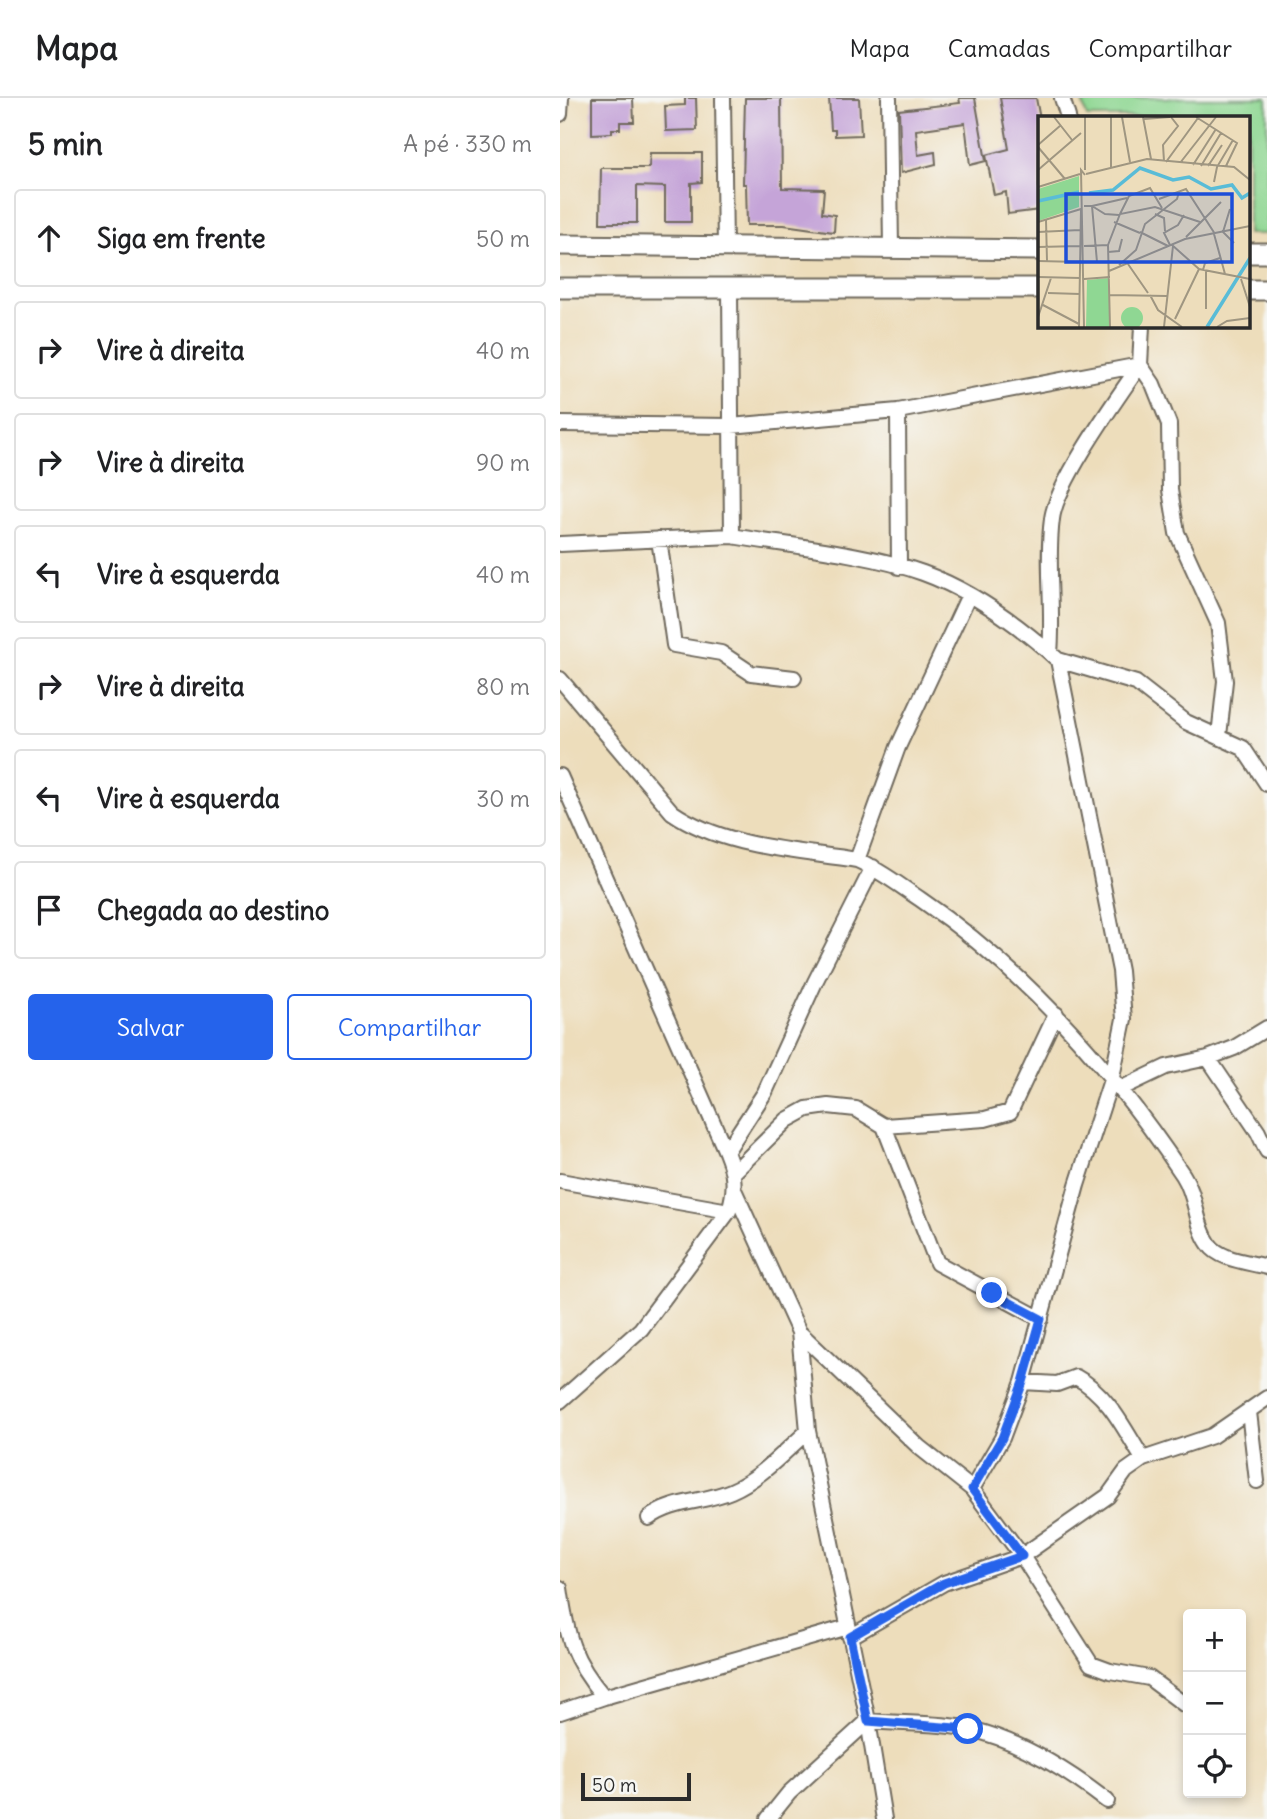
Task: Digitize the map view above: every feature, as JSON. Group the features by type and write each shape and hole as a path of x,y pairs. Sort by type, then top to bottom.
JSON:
{"main road":[{"path":"560,245 1038,250"},
{"path":"560,288 1038,288"}],"street":[{"path":"560,114 561,98"},
{"path":"723,98 725,248"},
{"path":"890,98 891,249"},
{"path":"1062,98 1068,116"},
{"path":"730,289 732,536"},
{"path":"972,1489 1002,1438 1023,1382 1077,1185 1116,1083 1124,1019 1121,971 1054,657 1050,563 1054,507 1086,448 1140,365 1142,327"},
{"path":"560,424 731,426 898,411 1140,365"},
{"path":"1140,365 1158,394 1169,424 1170,490 1177,533 1218,622 1226,681 1219,736"},
{"path":"898,411 899,567"},
{"path":"560,544 732,536 923,573 970,595 1028,634 1054,657 1136,682 1179,718 1243,748 1267,784"},
{"path":"659,539 674,645 721,653 751,673 794,678"},
{"path":"857,860 898,747 970,595"},
{"path":"560,679 672,812 687,822 735,840 857,860 873,867 948,918 1032,989 1116,1083 1184,1177 1196,1201 1209,1245 1217,1253 1267,1266"},
{"path":"560,776 726,1152 734,1172 735,1192 729,1211 641,1329 560,1401"},
{"path":"726,1152 765,1092 815,982 873,867"},
{"path":"734,1172 787,1120 807,1109 828,1106 856,1109 884,1126 985,1119 1010,1112 1055,1014"},
{"path":"1116,1083 1166,1067 1208,1058 1234,1048 1267,1028"},
{"path":"1208,1058 1258,1132 1267,1151"},
{"path":"884,1126 937,1262 1041,1319"},
{"path":"560,1181 729,1211"},
{"path":"735,1192 799,1332 808,1431 868,1721 884,1819"},
{"path":"799,1332 919,1447 972,1489 1022,1556 1091,1664 1110,1671 1149,1678 1183,1704"},
{"path":"1023,1382 1057,1384 1076,1377 1084,1381 1098,1391 1118,1417 1143,1459"},
{"path":"560,1713 604,1697 849,1632 944,1583 1022,1556 1108,1496 1126,1471 1143,1459 1212,1436 1267,1398"},
{"path":"1248,1412 1257,1480"},
{"path":"649,1518 669,1506 715,1496 745,1484 808,1431"},
{"path":"560,1588 573,1650 582,1670 604,1697"},
{"path":"768,1819 789,1793 868,1721 968,1729 998,1738 1079,1780 1107,1801"}],"green space":[{"path":"1081,98 1267,98 1267,234 1250,234 1250,116 1087,116"}],"building":[{"path":"592,98 633,98 634,122 620,122 620,129 612,129 612,133 592,134"},
{"path":"685,98 696,98 697,130 666,131 665,106 685,105"},
{"path":"745,98 781,98 782,188 824,189 822,213 835,215 834,232 784,225 747,225 746,184 743,184"},
{"path":"829,98 859,98 861,135 835,136 835,130 831,130"},
{"path":"959,98 975,98 986,161 970,165 965,123 916,130 918,155 935,152 936,164 901,173 899,110 960,103"},
{"path":"1000,98 1036,98 1039,116 1038,210 1008,214 1006,192 994,195 986,155 1009,149"},
{"path":"650,153 702,153 702,182 691,183 691,222 665,222 665,187 637,186 637,223 600,223 601,168 649,168"}],"route":[{"path":"968,1729 868,1721 850,1637 944,1583 1022,1556 972,1489 1002,1438 1023,1382 1041,1319 992,1293"}]}
